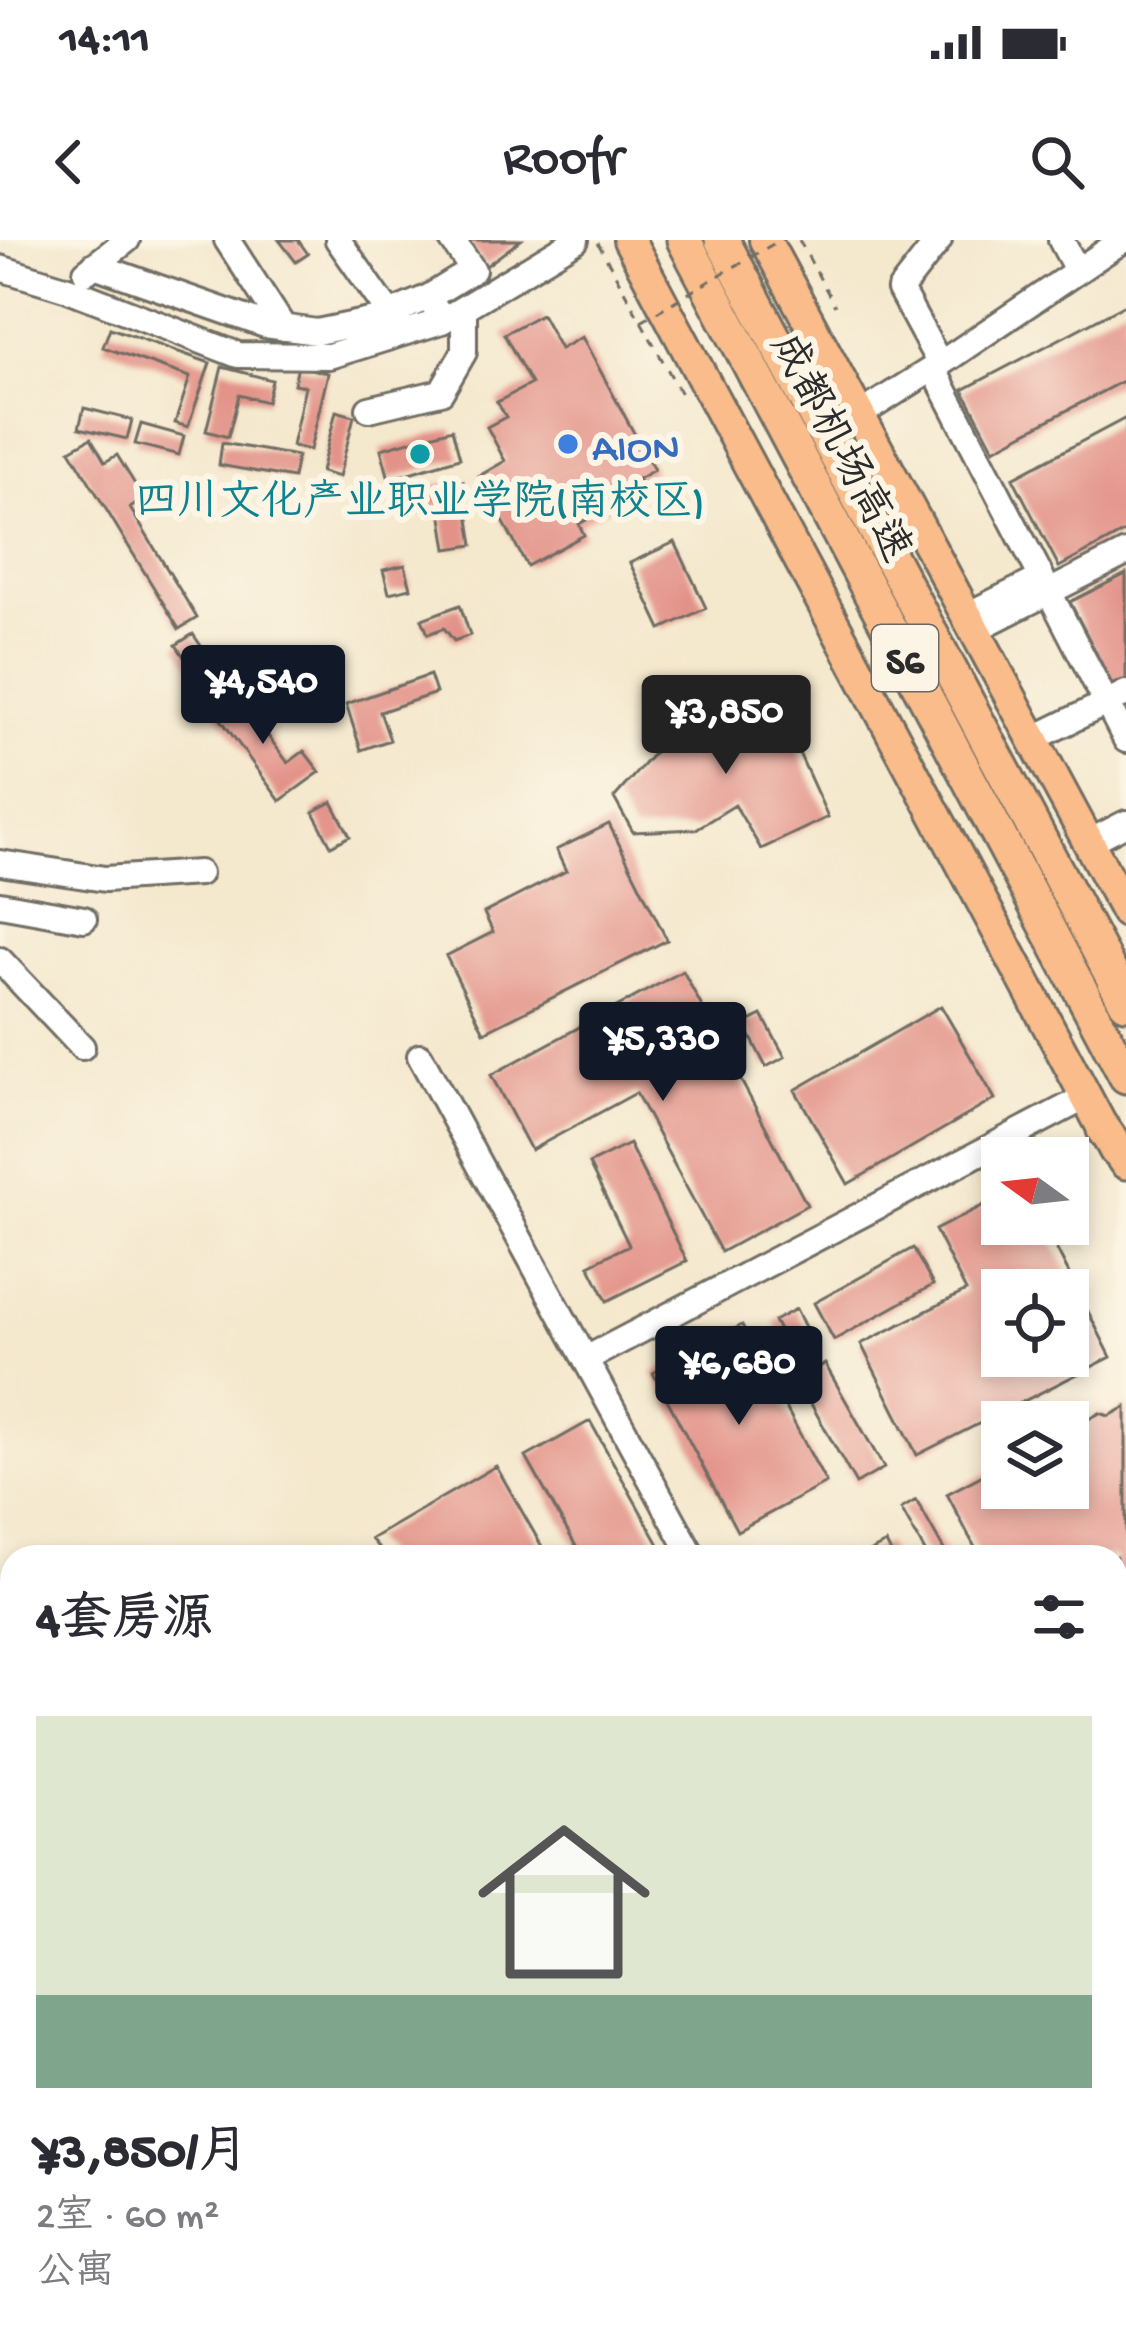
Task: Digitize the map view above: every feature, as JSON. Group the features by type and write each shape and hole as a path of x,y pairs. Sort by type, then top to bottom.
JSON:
{"highway":[{"name":"成都机场高速","path":"684,240 1126,1076"},
{"name":"成都机场高速","path":"722,240 1126,1002"},
{"path":"1104,1130 1126,1162"}],"main road":[{"path":"629,240 1126,1172"},
{"name":"S6","path":"765,240 1126,912"}],"street":[{"path":"68,289 127,240"},
{"path":"227,240 284,328"},
{"path":"338,240 389,314"},
{"path":"94,265 265,325 317,332 375,320 429,297 473,270 452,240"},
{"path":"0,268 68,289 238,355 329,356 453,314 576,240"},
{"path":"939,240 900,290 1042,578 970,623"},
{"path":"1061,240 1077,270"},
{"path":"859,415 1123,240"},
{"path":"369,409 441,392 464,352 453,314 429,297"},
{"path":"970,623 1050,594 1126,554"},
{"path":"1050,594 1111,696 1126,740"},
{"path":"1033,739 1111,696"},
{"path":"1089,842 1126,823"},
{"path":"0,863 105,879 199,872"},
{"path":"0,904 84,919"},
{"path":"0,961 82,1047"},
{"path":"420,1056 687,1545"},
{"path":"586,1359 1086,1097"}],"path":[{"path":"596,240 681,394"},
{"path":"641,321 780,240"},
{"path":"799,240 835,306"}],"building":[{"path":"279,240 298,240 308,254 296,262"},
{"path":"466,240 521,240 486,266"},
{"path":"1126,304 1126,379 994,449 963,390"},
{"name":"AION","path":"541,314 560,349 582,337 654,470 638,479 644,489 579,524 584,535 527,566 479,476 505,461 487,427 506,417 497,402 531,384 504,334"},
{"path":"110,328 210,363 188,427 175,423 190,377 103,347"},
{"path":"298,366 328,373 310,450 292,446 305,386 294,384"},
{"path":"222,367 272,380 267,402 239,395 228,437 206,431"},
{"path":"84,408 132,420 127,439 79,428"},
{"path":"336,411 354,416 339,477 321,472"},
{"path":"1126,418 1126,531 1059,567 1013,478"},
{"path":"141,424 184,436 179,455 135,444"},
{"name":"四川文化产业职业学院(南校区)","path":"452,429 460,458 389,479 381,449"},
{"path":"91,438 105,462 117,455 144,499 130,508 197,618 179,629 70,450"},
{"path":"222,443 297,456 293,478 219,465"},
{"path":"463,481 473,545 447,549 440,505 420,508 417,488"},
{"path":"675,542 706,608 661,629 630,563"},
{"path":"405,565 411,588 389,593 383,570"},
{"path":"1126,574 1126,682 1114,688 1070,602"},
{"path":"460,605 470,635 454,641 444,628 428,634 422,619"},
{"path":"193,634 223,679 207,691 176,645"},
{"path":"430,675 436,693 380,712 390,740 361,750 346,704"},
{"path":"231,686 288,763 304,751 320,772 280,801 209,703"},
{"path":"770,689 828,817 761,849 735,805 696,829 633,832 614,798 667,738"},
{"path":"332,802 350,836 331,846 313,812"},
{"path":"609,824 667,940 484,1032 446,956 493,932 484,913 566,871 556,850"},
{"path":"683,971 807,1205 721,1252 636,1093 531,1150 491,1075"},
{"path":"941,1006 995,1099 848,1184 795,1090"},
{"path":"762,1015 785,1057 766,1067 744,1024"},
{"path":"629,1144 687,1261 607,1301 589,1265 629,1245 589,1164"},
{"path":"981,1207 981,1245 1055,1245 1067,1269 981,1269 981,1377 1071,1377 1024,1401 981,1401 981,1423 917,1455 861,1344 966,1291 935,1230"},
{"path":"913,1248 933,1285 834,1340 814,1303"},
{"path":"796,1309 808,1333 786,1344 774,1321"},
{"path":"1089,1313 1111,1357 1089,1368"},
{"path":"742,1325 826,1483 737,1531 653,1373"},
{"path":"825,1364 884,1468 856,1484 797,1379"},
{"path":"1126,1407 1126,1545 974,1545 947,1494 981,1476 981,1509 1089,1509 1089,1419 1100,1413 1109,1416"},
{"path":"590,1421 659,1545 575,1545 526,1457"},
{"path":"496,1466 541,1545 376,1545 371,1539"},
{"path":"916,1500 941,1545 921,1545 901,1509"}],"place":[{"name":"AION","path":"568,444"},
{"name":"四川文化产业职业学院(南校区)","path":"420,454"}]}
